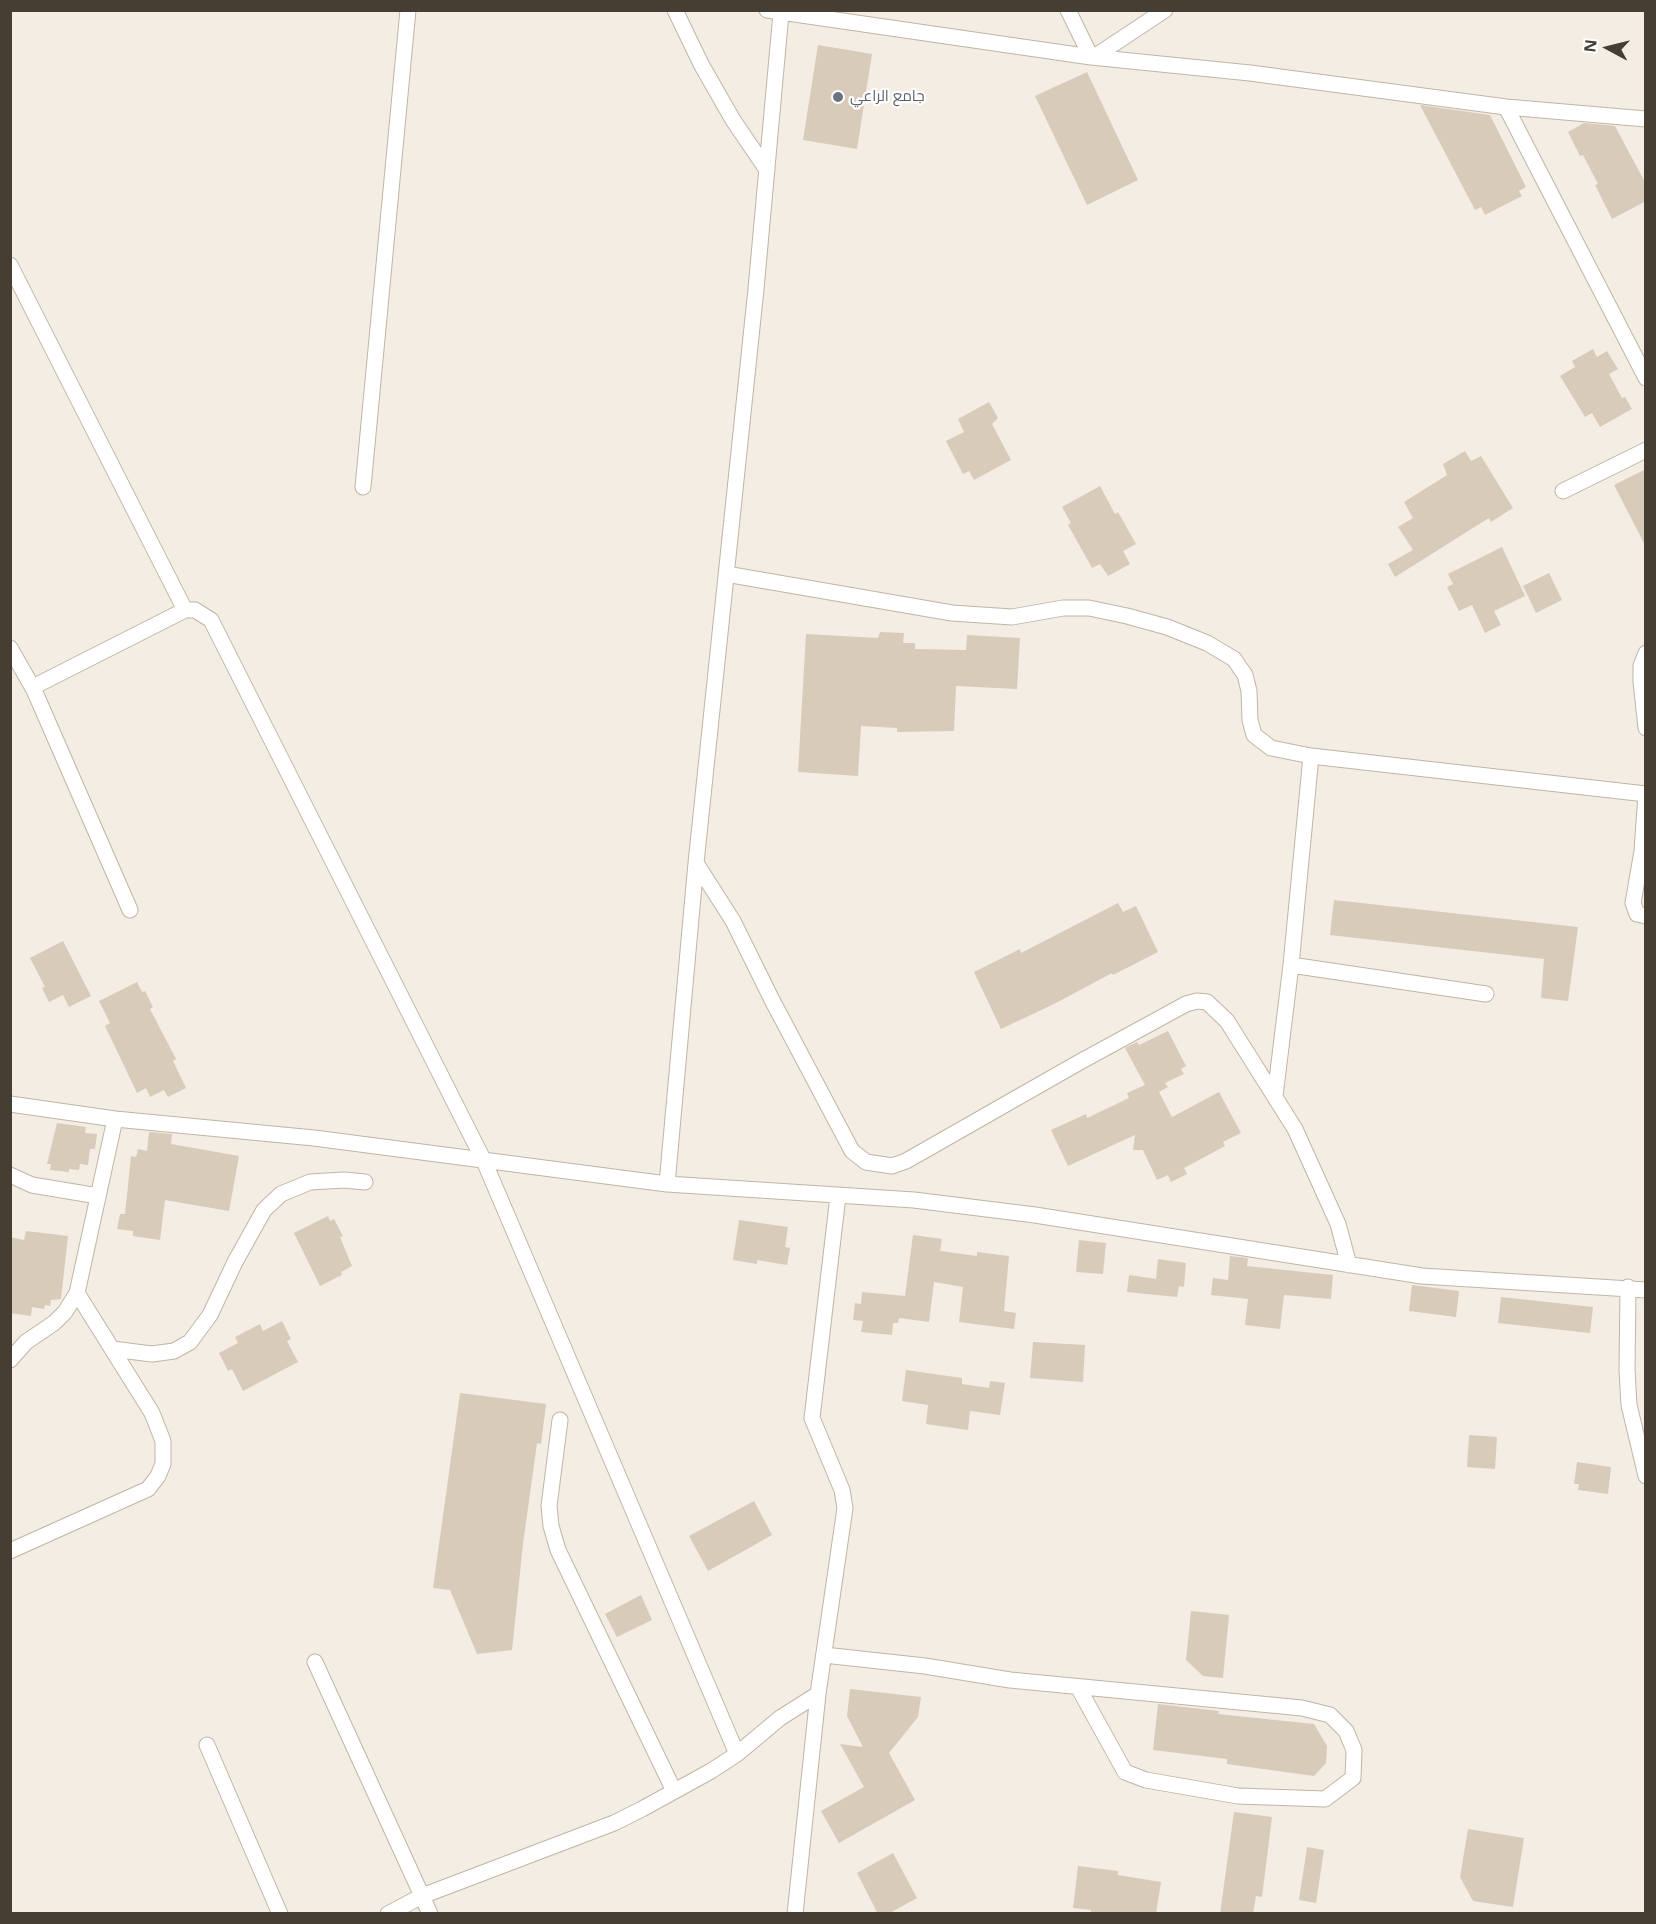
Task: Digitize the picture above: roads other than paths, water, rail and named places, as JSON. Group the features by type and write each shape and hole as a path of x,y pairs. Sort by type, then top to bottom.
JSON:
{"street":[{"path":"363,487 408,10"},
{"path":"675,10 701,64 733,120 766,170"},
{"path":"1068,10 1093,57"},
{"path":"1093,57 1165,10"},
{"path":"667,1184 696,863 766,170 774,12 1093,57 1250,73 1506,107 1646,119"},
{"path":"1506,107 1646,378"},
{"path":"10,265 186,610"},
{"path":"1563,491 1646,450"},
{"path":"726,574 952,613 1012,617 1063,608 1089,608 1167,627 1207,643 1234,659 1240,666 1249,691 1250,720 1254,735 1279,751 1646,794 1642,851 1633,903 1637,914 1646,916"},
{"path":"33,687 186,610 195,610 211,620 484,1161 737,1754"},
{"path":"10,648 33,687 130,910"},
{"path":"1646,653 1641,666 1641,682 1646,728"},
{"path":"1275,1096 1291,965 1311,756"},
{"path":"696,863 733,921 852,1151 866,1162 892,1166 906,1161 1186,1004 1197,1001 1207,1002 1227,1021 1295,1129 1338,1224 1349,1265"},
{"path":"1291,965 1486,994"},
{"path":"10,1104 115,1119 314,1138 667,1184 914,1200 1035,1215 1422,1276 1628,1287 1646,1290"},
{"path":"10,1360 26,1342 54,1323 65,1312 77,1293 115,1119"},
{"path":"10,1175 32,1185 98,1196"},
{"path":"112,1349 152,1354 174,1351 190,1342 210,1315 235,1262 264,1210 281,1194 310,1182 344,1180 366,1182"},
{"path":"795,1914 818,1694 845,1508 842,1490 812,1418 838,1196"},
{"path":"1628,1287 1629,1405 1646,1476"},
{"path":"10,1551 148,1489 158,1476 163,1464 163,1441 152,1413 77,1293"},
{"path":"560,1420 549,1506 551,1526 558,1550 674,1791"},
{"path":"824,1655 925,1666 1010,1680 1302,1708 1330,1715 1346,1731 1354,1750 1353,1778 1325,1798 1238,1796 1146,1780 1125,1772 1078,1687"},
{"path":"315,1662 430,1914"},
{"path":"388,1914 422,1896 614,1823 711,1771 737,1754 780,1718 818,1694"},
{"path":"207,1745 280,1914"}],"place":[{"name":"جامع الراعي","path":"838,97"}]}
